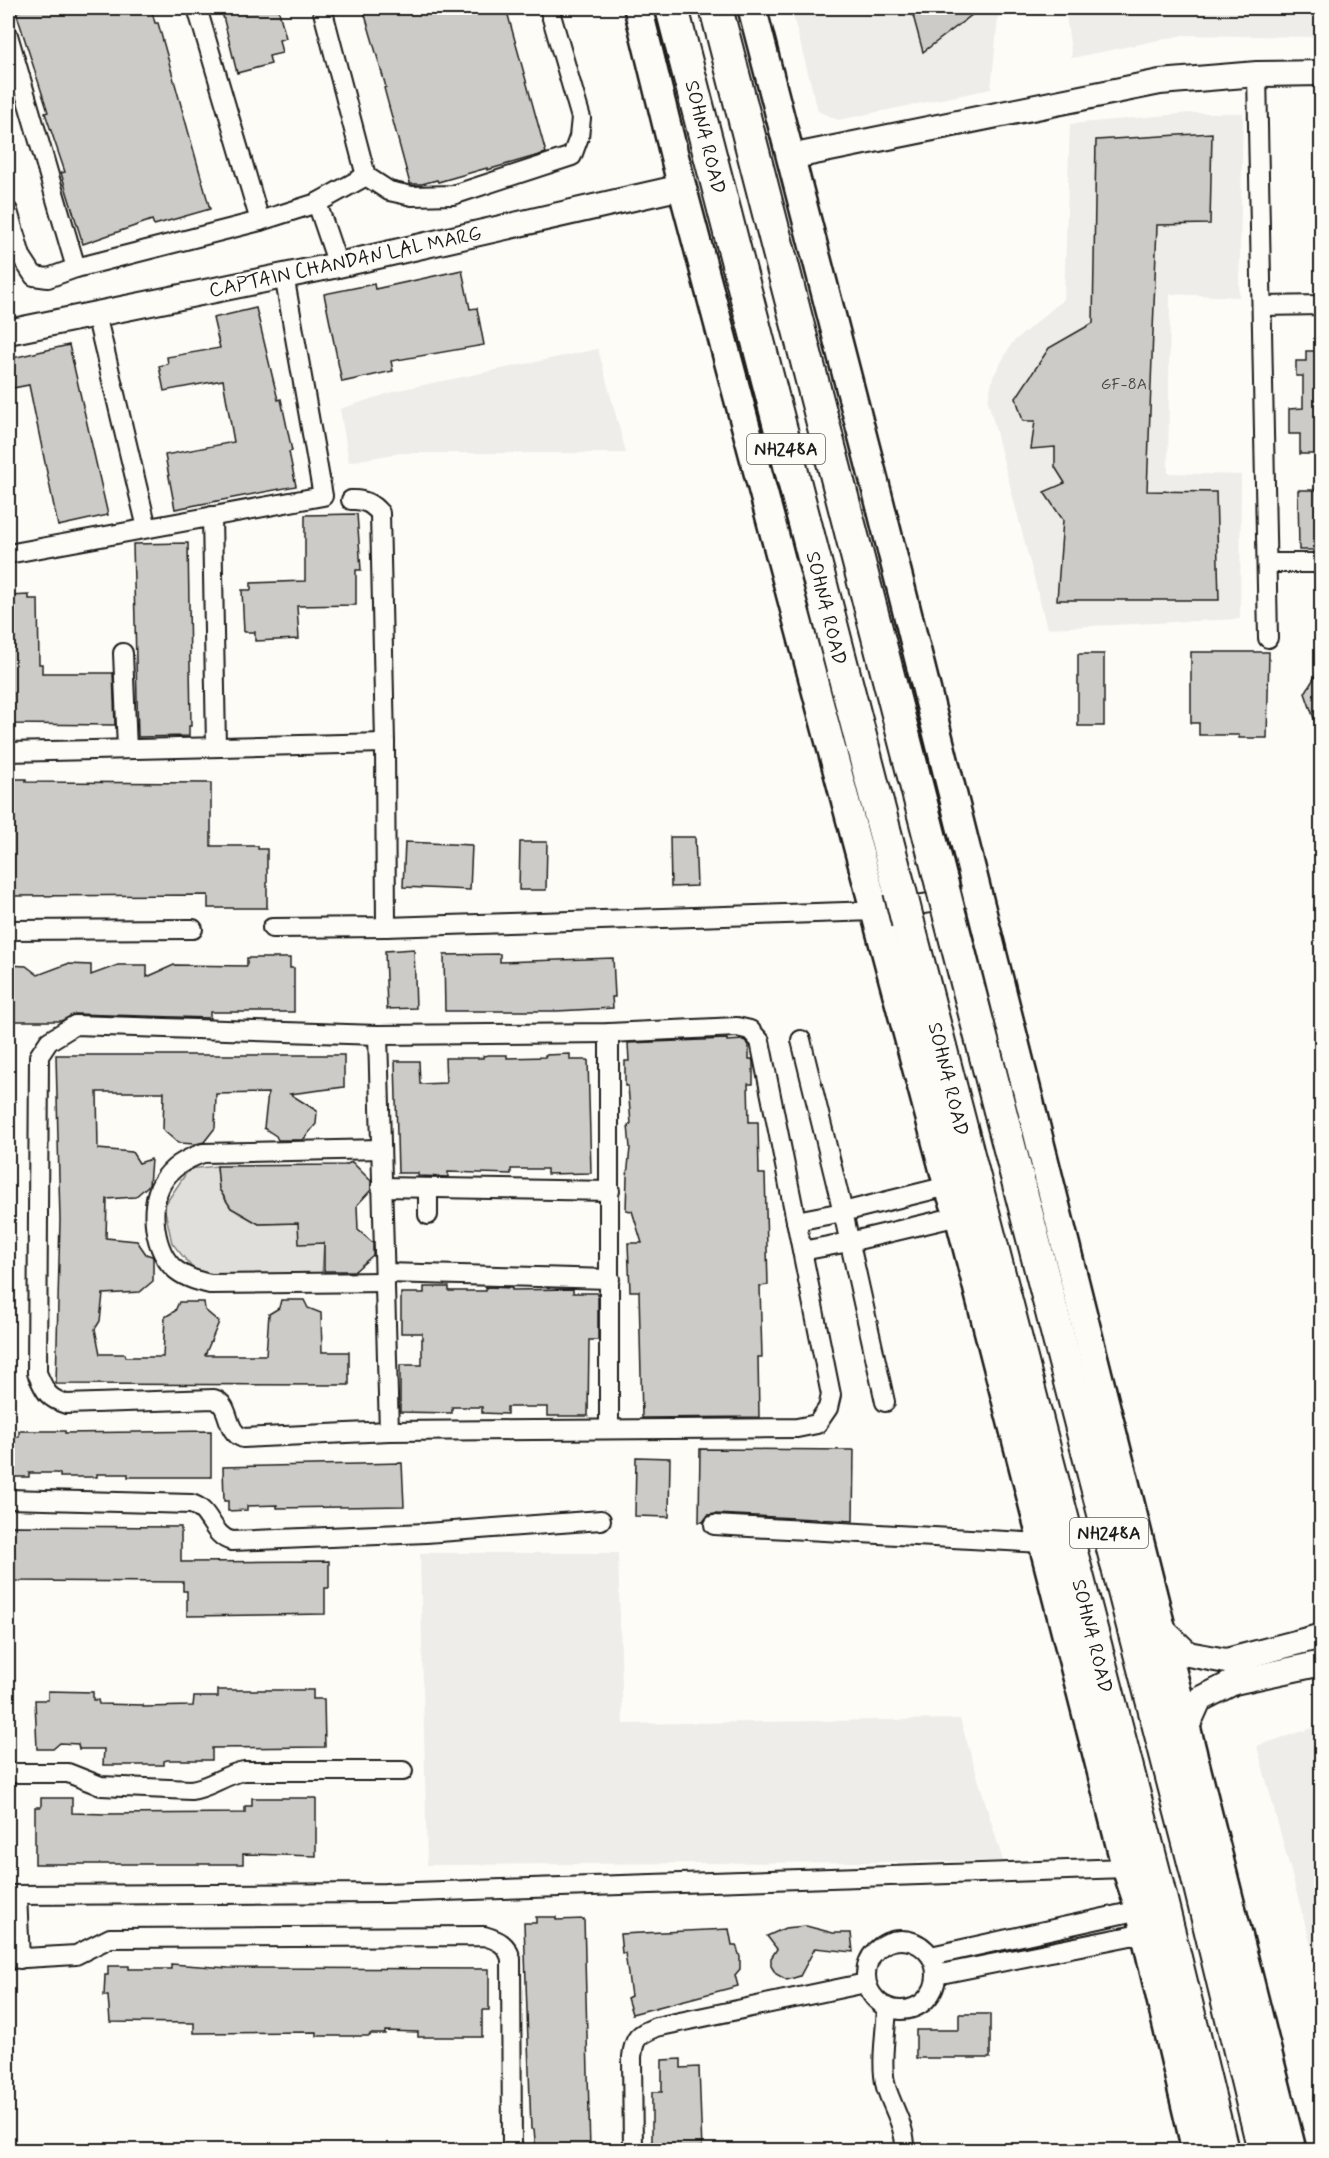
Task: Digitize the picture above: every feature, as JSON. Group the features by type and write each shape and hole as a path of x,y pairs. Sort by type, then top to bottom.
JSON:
{"highway":[{"name":"SOHNA ROAD","path":"672,8 1155,1876 1222,2151"},
{"name":"SOHNA ROAD","path":"716,8 1197,1874 1264,2151"}],"main road":[{"path":"638,8 682,187 948,1186 959,1216 1126,1868 1142,1922 1196,2151"},
{"path":"752,8 877,492 1292,2151"}],"street":[{"path":"197,8 260,221"},
{"path":"322,8 366,176 389,191 412,196 453,195 572,156 579,137 581,118 549,8"},
{"path":"8,35 76,267"},
{"path":"790,156 1160,82 1257,74 1322,73"},
{"path":"1257,74 1268,638"},
{"path":"8,211 21,256 34,276 48,278 76,267 260,221 317,203 366,176"},
{"name":"CAPTAIN CHANDAN LAL MARG","path":"8,332 338,265 682,187"},
{"path":"317,203 338,265"},
{"path":"8,554 323,496 284,275"},
{"path":"1262,306 1322,305"},
{"path":"96,314 147,528"},
{"path":"351,500 361,500 372,504 380,513 386,927"},
{"path":"212,516 216,747"},
{"path":"1267,563 1322,563"},
{"path":"123,653 127,749"},
{"path":"8,752 385,743"},
{"path":"272,928 386,927 875,911 978,896"},
{"path":"8,930 193,928"},
{"path":"75,1025 378,1035 609,1033 737,1026 750,1030 760,1041 831,1395 828,1408 817,1424 797,1428 389,1431 243,1437 232,1431 224,1406 214,1399 66,1404 52,1400 44,1390 37,1373 39,1056 49,1041 75,1025"},
{"path":"609,1033 609,1428"},
{"path":"378,1035 389,1431"},
{"path":"801,1040 843,1212 885,1402"},
{"path":"381,1149 203,1153 186,1159 161,1183 155,1202 155,1224 161,1250 173,1268 187,1278 210,1284 385,1277 610,1279"},
{"path":"796,1221 948,1186"},
{"path":"381,1187 610,1191"},
{"path":"428,1188 428,1215"},
{"path":"802,1251 959,1216"},
{"path":"8,1499 191,1504 201,1509 220,1536 232,1541 426,1533 601,1520"},
{"path":"714,1525 1043,1543"},
{"path":"1161,1629 1188,1654 1226,1661 1322,1636"},
{"path":"1186,1729 1199,1700 1234,1682 1322,1663"},
{"path":"8,1773 68,1773 101,1786 191,1790 200,1789 235,1772 244,1771 403,1771"},
{"path":"512,2151 511,1959 508,1950 498,1940 484,1936 110,1938 76,1955 14,1959 12,1895 385,1893 1126,1868"},
{"path":"931,1956 1142,1922"},
{"path":"936,1976 1142,1922"},
{"path":"903,1939 924,1947 931,1956 936,1976 934,1987 929,1997 920,2005 898,2010 886,2007 877,2001 866,1983 865,1972 868,1961 882,1944 903,1939"},
{"path":"633,2151 632,2057 633,2043 640,2034 656,2027 866,1983"},
{"path":"886,2007 884,2073 886,2087 901,2123 906,2151"}],"shaded area":[{"path":"791,8 999,8 991,89 838,120 818,111"},
{"path":"1065,8 1321,8 1321,37 1183,35 1072,58"},
{"path":"1191,113 1243,113 1239,297 1170,294 1168,473 1241,475 1240,619 1047,628 988,401 993,377 1012,343 1064,299 1070,124"},
{"path":"598,349 626,453 399,453 349,462 340,409 399,390"},
{"path":"217,1166 219,1189 231,1208 259,1224 298,1223 324,1243 322,1274 198,1275 172,1243 164,1206 189,1169"},
{"path":"420,1553 618,1553 623,1724 960,1719 1003,1861 427,1865"},
{"path":"1322,1725 1321,1983 1257,1746"}],"building":[{"path":"28,8 151,8 155,23 158,23 210,209 154,225 152,220 83,244 61,173 65,172 45,113 48,112 16,12"},
{"path":"241,8 278,8 286,38 279,40 282,53 269,56 271,64 237,73 222,12"},
{"path":"363,8 506,8 546,153 438,182 437,180 410,184 384,88 386,87"},
{"path":"911,8 981,8 923,52"},
{"path":"1212,133 1210,224 1157,225 1147,491 1216,492 1219,600 1057,600 1063,520 1044,492 1065,483 1055,467 1055,447 1031,449 1035,421 1023,421 1016,398 1049,348 1093,323 1096,140"},
{"path":"462,270 470,309 477,308 484,345 391,361 393,371 342,382 324,294 374,284 375,289"},
{"path":"256,308 278,400 281,399 292,451 289,452 296,486 175,509 165,455 234,442 223,380 164,391 159,366 168,364 167,357 220,348 213,318"},
{"path":"69,345 108,515 58,526 29,385 8,389 8,359"},
{"path":"1306,351 1322,351 1322,454 1300,454 1300,434 1289,434 1289,409 1303,408 1303,376 1296,376 1296,361 1306,361"},
{"path":"1298,490 1322,490 1322,550 1299,550"},
{"path":"357,514 361,570 356,570 356,605 297,606 299,639 255,641 255,632 244,632 242,590 251,590 251,583 305,581 305,515"},
{"path":"188,543 191,726 189,726 189,736 138,737 133,544"},
{"path":"29,595 29,599 38,599 39,664 42,664 42,673 113,673 115,725 8,724 8,596"},
{"path":"1191,652 1269,652 1267,738 1199,735 1199,723 1191,723"},
{"path":"1078,654 1104,654 1104,726 1078,726"},
{"path":"1322,665 1322,733 1319,733 1305,693"},
{"path":"8,779 26,779 26,782 211,783 211,846 258,846 258,849 267,849 267,908 208,908 208,895 8,896"},
{"path":"670,837 695,837 697,886 671,887"},
{"path":"405,842 472,845 470,890 403,887"},
{"path":"520,842 547,842 546,890 519,890"},
{"path":"414,949 416,1008 387,1009 385,951"},
{"path":"500,954 500,962 613,958 615,997 612,997 613,1008 557,1011 445,1011 444,955"},
{"path":"247,958 290,958 290,968 294,968 294,1012 210,1012 210,1018 75,1014 61,1021 8,1021 8,965 26,966 38,975 67,964 91,965 91,975 118,965 147,965 147,977 174,965 247,966"},
{"path":"727,1039 727,1041 744,1040 749,1045 749,1059 753,1062 753,1084 748,1084 749,1122 758,1122 759,1174 765,1174 768,1285 760,1286 762,1357 758,1357 759,1417 642,1418 639,1291 630,1291 628,1243 642,1243 632,1211 626,1210 630,1148 628,1125 631,1124 628,1086 625,1086 625,1061 629,1061 628,1043"},
{"path":"570,1054 570,1060 588,1060 591,1173 547,1174 547,1169 511,1169 511,1174 448,1172 448,1177 398,1173 395,1061 419,1061 420,1084 446,1083 445,1058 483,1058 489,1055 507,1055 507,1058 545,1057 545,1055"},
{"path":"56,1055 344,1055 344,1087 290,1094 317,1111 316,1124 303,1140 278,1140 264,1128 268,1093 216,1094 215,1128 204,1142 196,1144 178,1143 163,1130 164,1092 97,1092 98,1149 132,1152 139,1163 151,1159 149,1185 135,1197 107,1199 106,1238 137,1241 146,1254 153,1258 153,1281 140,1292 103,1294 100,1321 95,1329 100,1354 163,1357 165,1317 175,1311 179,1302 204,1302 205,1310 219,1322 205,1355 266,1355 269,1314 279,1308 281,1300 304,1300 308,1308 321,1313 322,1352 349,1352 349,1385 56,1384 60,1220"},
{"path":"352,1162 371,1181 371,1190 357,1205 358,1230 373,1243 373,1255 355,1271 324,1271 324,1243 299,1244 298,1223 259,1224 231,1208 219,1189 217,1166 345,1165"},
{"path":"424,1287 449,1287 449,1291 486,1291 486,1287 512,1288 512,1290 573,1289 573,1293 598,1293 598,1340 589,1340 588,1416 547,1416 547,1407 507,1407 507,1414 482,1413 482,1407 452,1407 452,1413 400,1412 400,1365 422,1365 422,1333 401,1333 401,1293 424,1293"},
{"path":"19,1431 65,1431 65,1433 211,1431 211,1477 128,1477 128,1474 97,1474 97,1477 60,1477 60,1474 56,1473 29,1473 29,1477 8,1477 9,1437 19,1437"},
{"path":"700,1449 854,1450 853,1521 715,1514 708,1515 703,1522 699,1522"},
{"path":"636,1457 670,1458 669,1517 635,1516"},
{"path":"402,1463 404,1506 277,1508 277,1505 247,1506 247,1510 228,1511 228,1501 224,1501 223,1467"},
{"path":"11,1526 181,1527 181,1562 329,1561 329,1588 325,1588 325,1614 187,1616 187,1591 183,1591 183,1582 11,1581 11,1576 8,1576 8,1534 11,1534"},
{"path":"218,1690 313,1690 313,1699 324,1699 325,1747 212,1748 212,1760 167,1760 164,1761 164,1765 103,1765 104,1749 79,1749 78,1744 60,1743 53,1749 37,1749 35,1700 48,1700 48,1691 93,1692 93,1700 98,1700 99,1704 143,1705 143,1707 193,1706 194,1697 218,1697"},
{"path":"41,1798 72,1798 72,1813 106,1814 245,1813 245,1806 252,1806 252,1798 316,1798 316,1856 243,1854 243,1864 35,1864 35,1807 41,1807"},
{"path":"536,1917 556,1917 556,1920 584,1919 590,2151 536,2151 534,2129 531,2129 524,1923 536,1923"},
{"path":"806,1926 833,1933 851,1933 853,1952 815,1948 800,1976 787,1980 776,1974 771,1966 771,1958 777,1949 767,1936 785,1928"},
{"path":"729,1929 732,1945 736,1945 740,1957 740,1969 735,1975 738,1986 632,2014 627,1998 631,1996 620,1934"},
{"path":"171,1964 228,1968 489,1969 489,2010 482,2010 482,2037 418,2037 418,2032 385,2031 385,2034 370,2034 370,2036 317,2036 317,2032 194,2033 194,2023 110,2022 108,1996 104,1996 108,1966 129,1966 129,1969 171,1969"},
{"path":"959,2014 990,2014 990,2058 916,2058 916,2030 959,2030"},
{"path":"681,2059 681,2068 699,2067 702,2151 662,2151 662,2144 652,2144 652,2092 662,2092 662,2060"}]}
